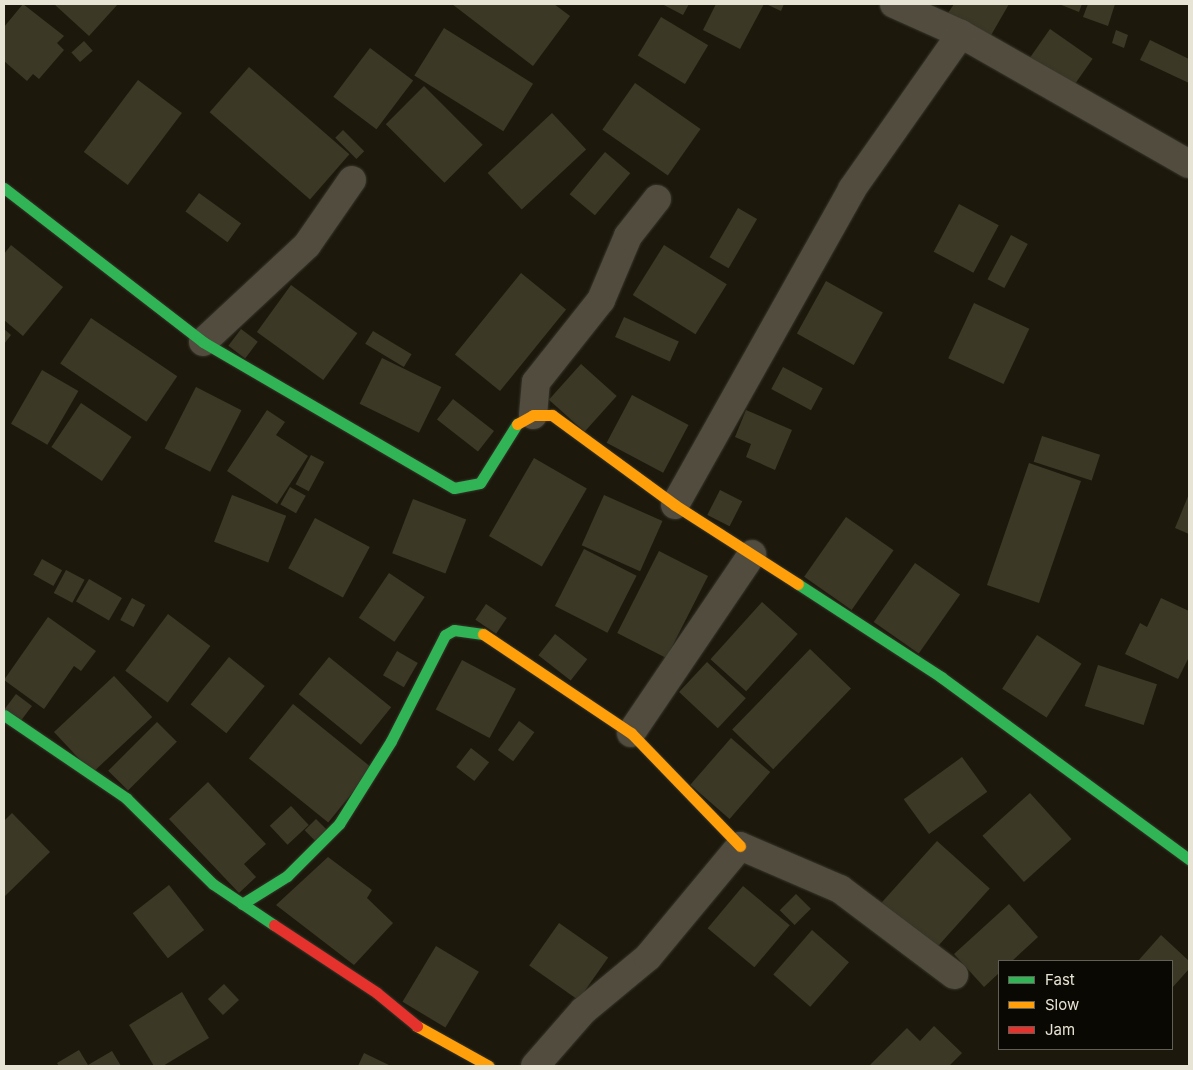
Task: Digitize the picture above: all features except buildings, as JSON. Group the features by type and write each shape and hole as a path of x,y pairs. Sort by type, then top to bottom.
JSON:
{"street":[{"path":"894,4 962,34 1189,164"},
{"path":"675,505 852,189 962,34"},
{"path":"203,342 307,245 352,180"},
{"path":"4,188 203,342 454,488 480,483 516,424 533,415 552,415 675,505 941,677 1189,859"},
{"path":"533,415 536,382 601,300 628,236 657,199"},
{"path":"631,734 752,554"},
{"path":"242,904 286,876 339,824 391,741 445,635 454,630 482,633 631,734 740,846 840,889 954,975"},
{"path":"4,715 126,798 213,884 377,993 407,1020 490,1066"},
{"path":"535,1066 583,1011 648,957 740,846"}],"traffic: fast":[{"path":"4,188 203,342 454,488 480,483 517,424"},
{"path":"798,584 941,677 1189,859"},
{"path":"242,904 287,876 339,824 391,741 445,635 454,630 483,634"},
{"path":"4,715 126,798 213,884 274,925"}],"traffic: slow":[{"path":"517,424 533,415 552,415 675,505 798,584"},
{"path":"483,634 631,733 740,846"},
{"path":"417,1026 489,1066"}],"traffic: jam":[{"path":"274,925 377,993 417,1026"}]}
